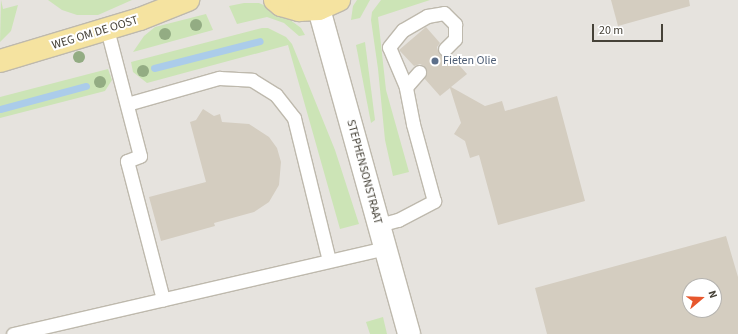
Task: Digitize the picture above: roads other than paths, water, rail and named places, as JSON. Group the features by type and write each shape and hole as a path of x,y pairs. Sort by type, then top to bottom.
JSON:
{"main road":[{"name":"WEG OM DE OOST","path":"0,61 140,19 188,0"},
{"path":"275,0 281,5 300,10 319,9 339,0"}],"street":[{"name":"STEPHENSONSTRAAT","path":"319,9 409,334"}],"lane":[{"path":"379,225 398,220 434,201 413,124 406,87 389,47 403,30 427,16 444,13 455,24 455,39 445,49"},
{"path":"107,29 140,156 127,161 163,299"},
{"path":"406,87 419,72"},
{"path":"127,104 219,78 252,80 276,95 294,118 329,260"},
{"path":"13,334 384,248"}],"waterway":[{"path":"154,68 260,41"},
{"path":"0,109 86,86"}],"place":[{"name":"Fieten Olie","path":"435,61"}]}
